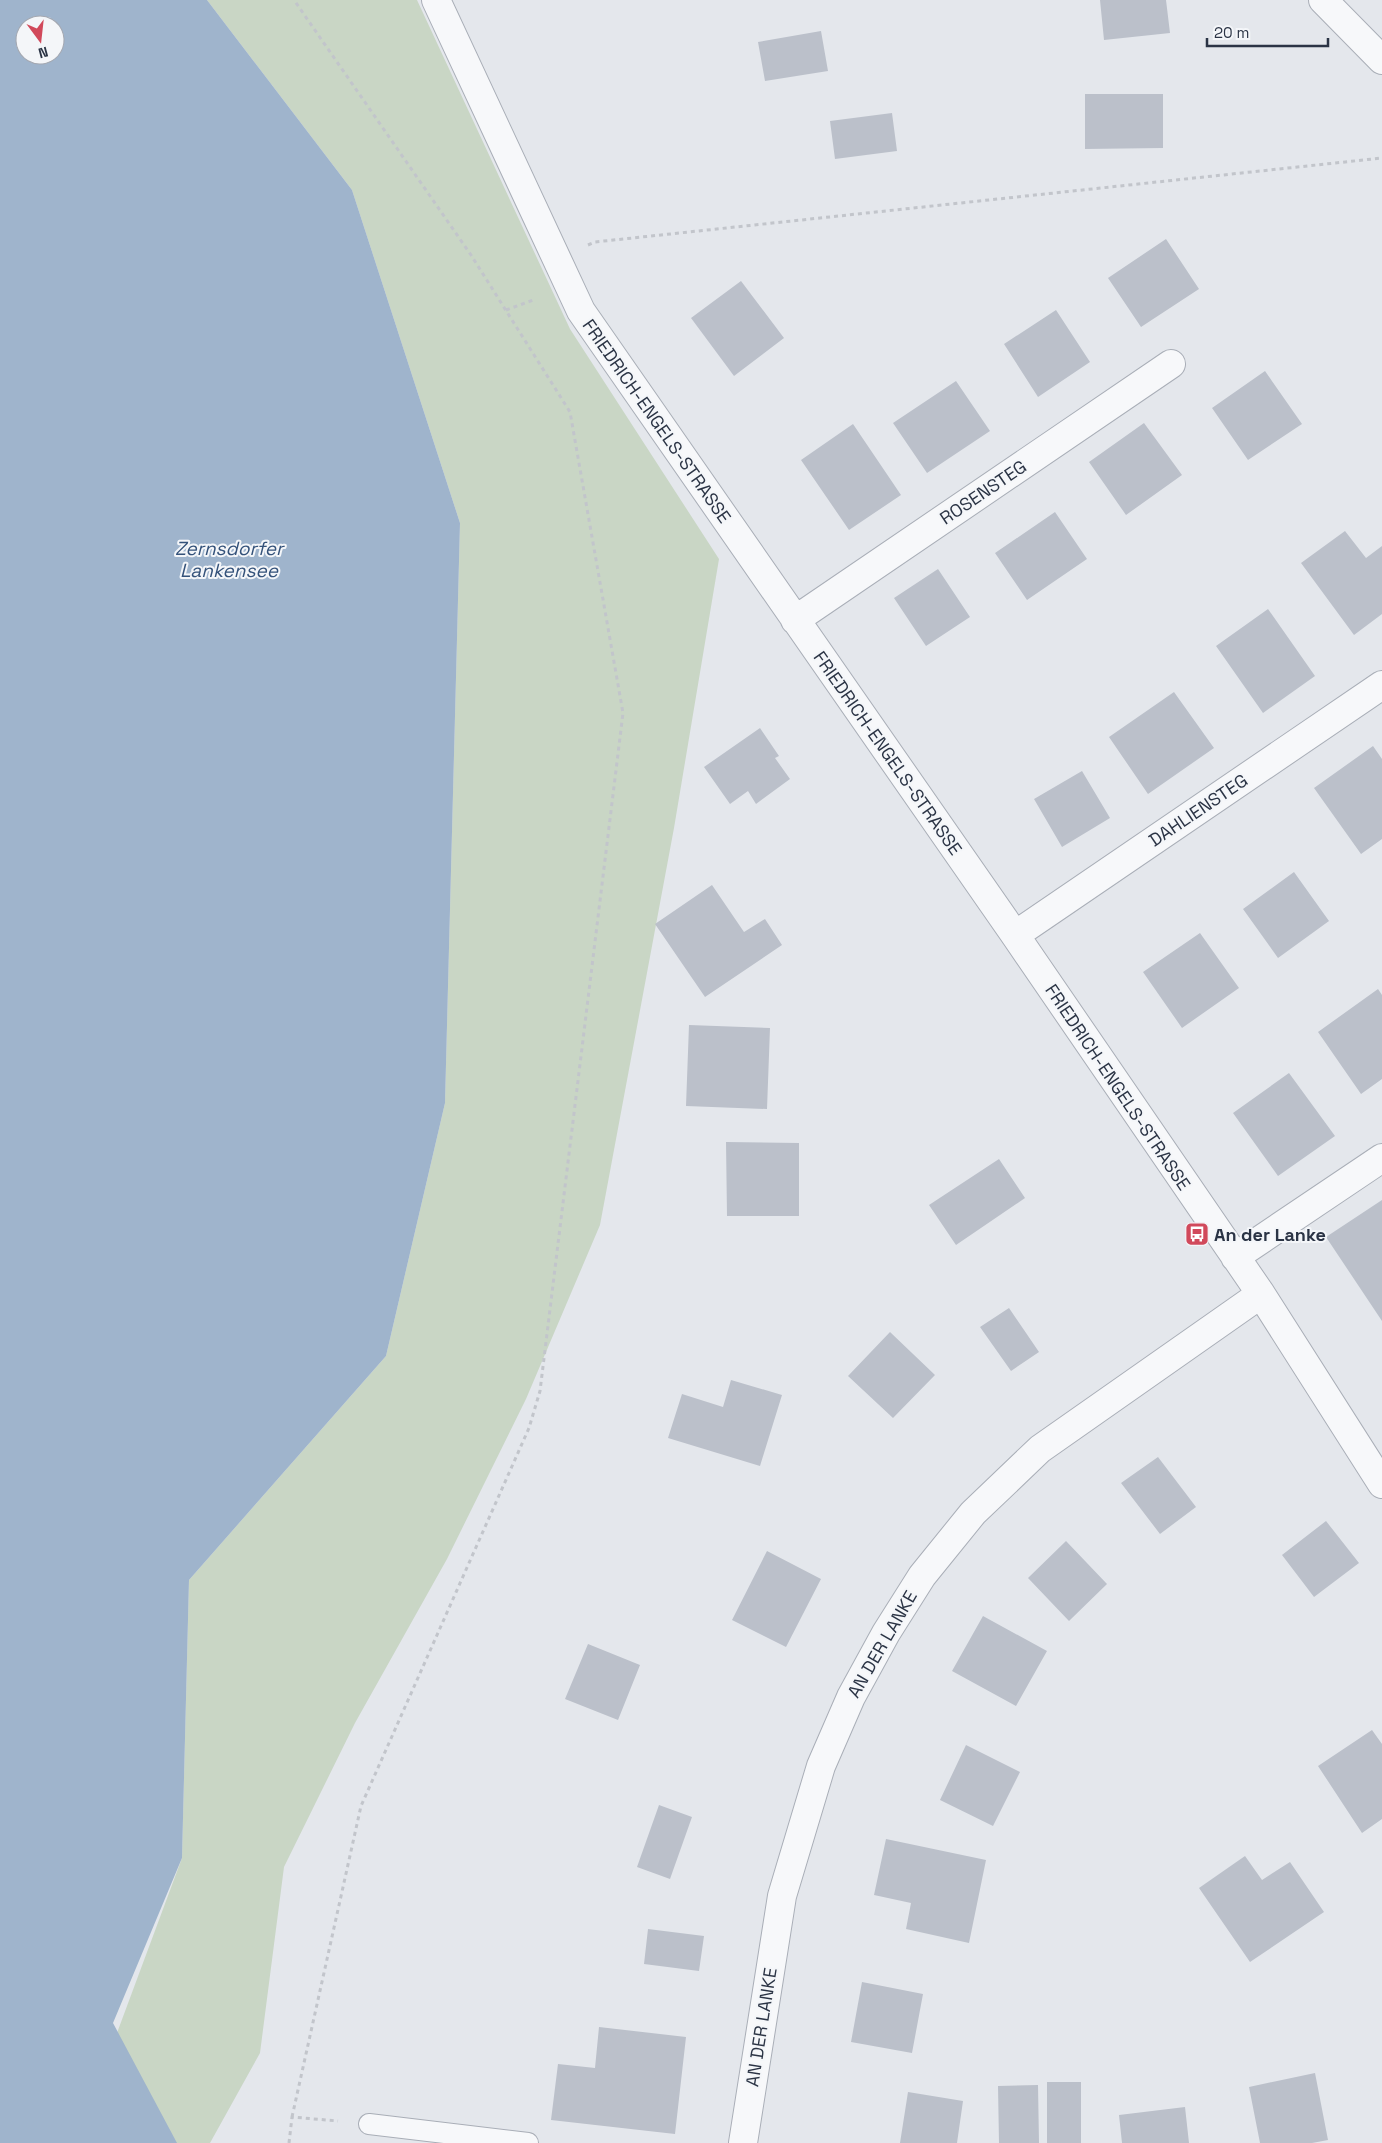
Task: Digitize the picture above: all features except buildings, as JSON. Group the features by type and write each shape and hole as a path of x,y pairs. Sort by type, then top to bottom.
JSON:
{"street":[{"name":"FRIEDRICH-ENGELS-STRASSE","path":"436,0 581,311 1015,935 1261,1294 1382,1484"},
{"path":"1323,0 1382,60"},
{"name":"ROSENSTEG","path":"795,620 1171,364"},
{"name":"DAHLIENSTEG","path":"1015,935 1382,685"},
{"path":"1235,1257 1382,1158"},
{"name":"AN DER LANKE","path":"743,2143 782,1896 821,1766 851,1698 886,1633 922,1576 973,1513 1040,1449 1261,1294"}],"lane":[{"path":"369,2124 528,2143"}],"path":[{"path":"289,2143 292,2117 361,1806 529,1428 540,1391 623,713 570,412 471,255 294,0"},
{"path":"557,262 595,242 1382,158"},
{"path":"506,310 537,299"},
{"path":"292,2117 369,2124"}],"green space":[{"path":"207,0 417,0 570,329 719,559 674,828 600,1225 526,1399 447,1559 355,1723 284,1867 260,2053 210,2143 175,2143 114,2041 182,1858 189,1580 386,1356 445,1103 460,523 352,190"}],"water":[{"name":"Zernsdorfer Lankensee","path":"0,0 207,0 352,190 460,523 445,1103 386,1356 189,1580 182,1858 113,2023 177,2143 0,2143"}],"place":[{"name":"An der Lanke","path":"1197,1234"}]}
